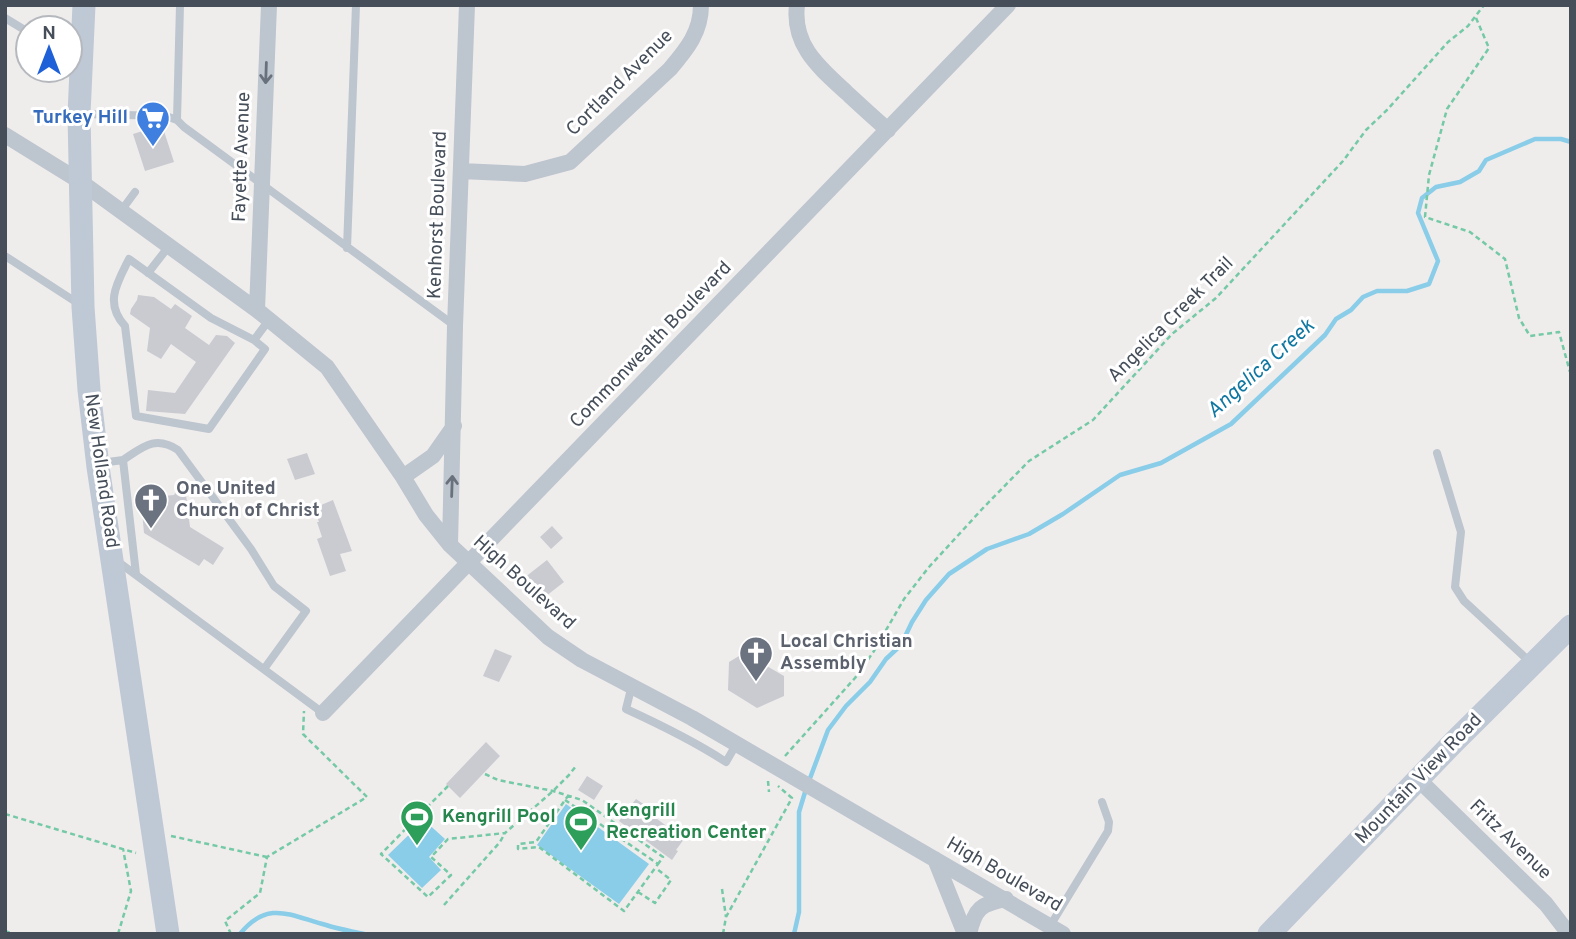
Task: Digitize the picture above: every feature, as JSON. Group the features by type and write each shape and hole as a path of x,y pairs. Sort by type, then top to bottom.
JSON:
{"main road":[{"name":"New Holland Road","path":"77,84 83,307 89,390 168,934"},
{"name":"Mountain View Road","path":"1269,934 1571,626"}],"street":[{"name":"Fayette Avenue","path":"263,315 261,185 269,5"},
{"name":"Kenhorst Boulevard","path":"450,545 467,5"},
{"name":"Cortland Avenue","path":"460,171 524,174 570,162 670,69 695,36 701,5"},
{"path":"797,5 798,32 815,63 887,130"},
{"name":"Commonwealth Boulevard","path":"323,713 1008,5"},
{"name":"High Boulevard","path":"5,135 81,182 263,315 327,367 426,515 450,545 548,637 582,660 737,743 1056,930"},
{"path":"403,477 433,456 454,426"},
{"name":"Fritz Avenue","path":"1419,779 1546,904 1569,932"},
{"path":"935,859 967,934"},
{"path":"967,934 972,921 985,903 1006,899"}],"lane":[{"path":"177,120 180,5"},
{"path":"347,248 356,5"},
{"path":"79,114 166,117 177,120 261,185 455,326"},
{"path":"121,211 135,192"},
{"path":"148,273 169,246"},
{"path":"5,256 83,307"},
{"path":"129,259 148,273 211,318 254,340 265,349 209,429 136,416 125,326 116,316 114,289 129,259"},
{"path":"254,340 263,315"},
{"path":"98,463 122,460 148,444 157,442 169,444 178,450 251,549 274,586 306,611 264,669"},
{"path":"1437,453 1461,532 1455,587 1464,601 1532,664"},
{"path":"122,460 136,575"},
{"path":"112,557 323,713"},
{"path":"632,685 626,709 699,745 726,762 737,743"},
{"path":"1056,930 1108,831 1109,822 1102,802"}],"path":[{"name":"Angelica Creek Trail","path":"782,769 823,712 855,678 904,599 929,567 984,507 1029,461 1093,420 1172,334 1216,298 1343,161 1366,130 1448,42 1468,26 1484,5"},
{"path":"1476,16 1489,48 1447,110 1429,175 1425,217 1470,232 1505,259 1519,317 1530,336 1559,332 1570,372"},
{"path":"166,835 267,857 367,797 303,734 304,699"},
{"path":"444,905 505,833 553,791 576,766"},
{"path":"485,774 498,780 553,791 582,800 663,857 624,911 539,847 518,849 518,844 536,842 568,796"},
{"path":"726,917 792,798 768,777 769,792"},
{"path":"448,786 382,854 428,897 451,875 431,857 448,839 505,833"},
{"path":"587,803 591,798"},
{"path":"565,800 657,866 671,880 654,903 638,892"},
{"path":"5,814 136,853"},
{"path":"118,934 131,891 123,849"},
{"path":"231,934 225,921 260,893 267,857"},
{"path":"722,888 726,917 723,934"},
{"path":"5,931 14,934"}],"water":[{"path":"566,804 649,864 619,904 537,845"},
{"name":"Kengrill Pool","path":"424,820 445,839 429,857 441,870 422,888 388,855"}],"building":[{"name":"Turkey Hill","path":"162,125 174,162 145,171 133,134"},
{"path":"138,295 154,297 171,309 175,304 192,316 185,328 209,345 216,335 227,336 235,343 185,414 146,411 148,390 175,393 196,362 171,344 161,359 147,351 150,328 130,314"},
{"path":"307,453 315,474 295,480 287,459"},
{"path":"184,478 190,527 224,548 213,565 204,559 199,566 144,533 140,489 153,497 174,495"},
{"path":"333,500 352,551 340,554 346,571 330,576 317,539 322,537 314,508"},
{"path":"552,526 563,538 551,549 540,537"},
{"path":"547,560 564,582 541,600 524,578"},
{"path":"495,649 512,656 499,682 483,676"},
{"name":"Local Christian Assembly","path":"744,653 784,676 784,696 757,708 728,690 729,662"},
{"path":"486,742 500,756 460,798 446,784"},
{"path":"587,776 603,786 594,800 578,790"},
{"path":"636,799 645,805 642,808 668,827 670,824 687,835 672,860 619,821"}],"waterway":[{"name":"Angelica Creek","path":"809,781 828,730 846,706 870,682 886,659 901,645 926,600 949,574 987,549 1029,534 1120,475 1161,463 1231,424 1325,335 1336,319 1351,310 1363,297 1377,291 1407,291 1429,284 1438,261 1418,213 1422,198 1436,187 1460,182 1479,171 1486,160 1535,139 1561,139 1571,142"},
{"name":"Angelica Creek","path":"794,934 799,912 799,812 806,789"},
{"path":"240,934 250,923 270,913 291,915 364,934"}],"place":[{"name":"Turkey Hill","path":"153,148"},
{"name":"One United Church of Christ","path":"151,530"},
{"name":"Local Christian Assembly","path":"756,683"},
{"name":"Kengrill Pool","path":"417,847"},
{"name":"Kengrill Recreation Center","path":"581,852"}]}
